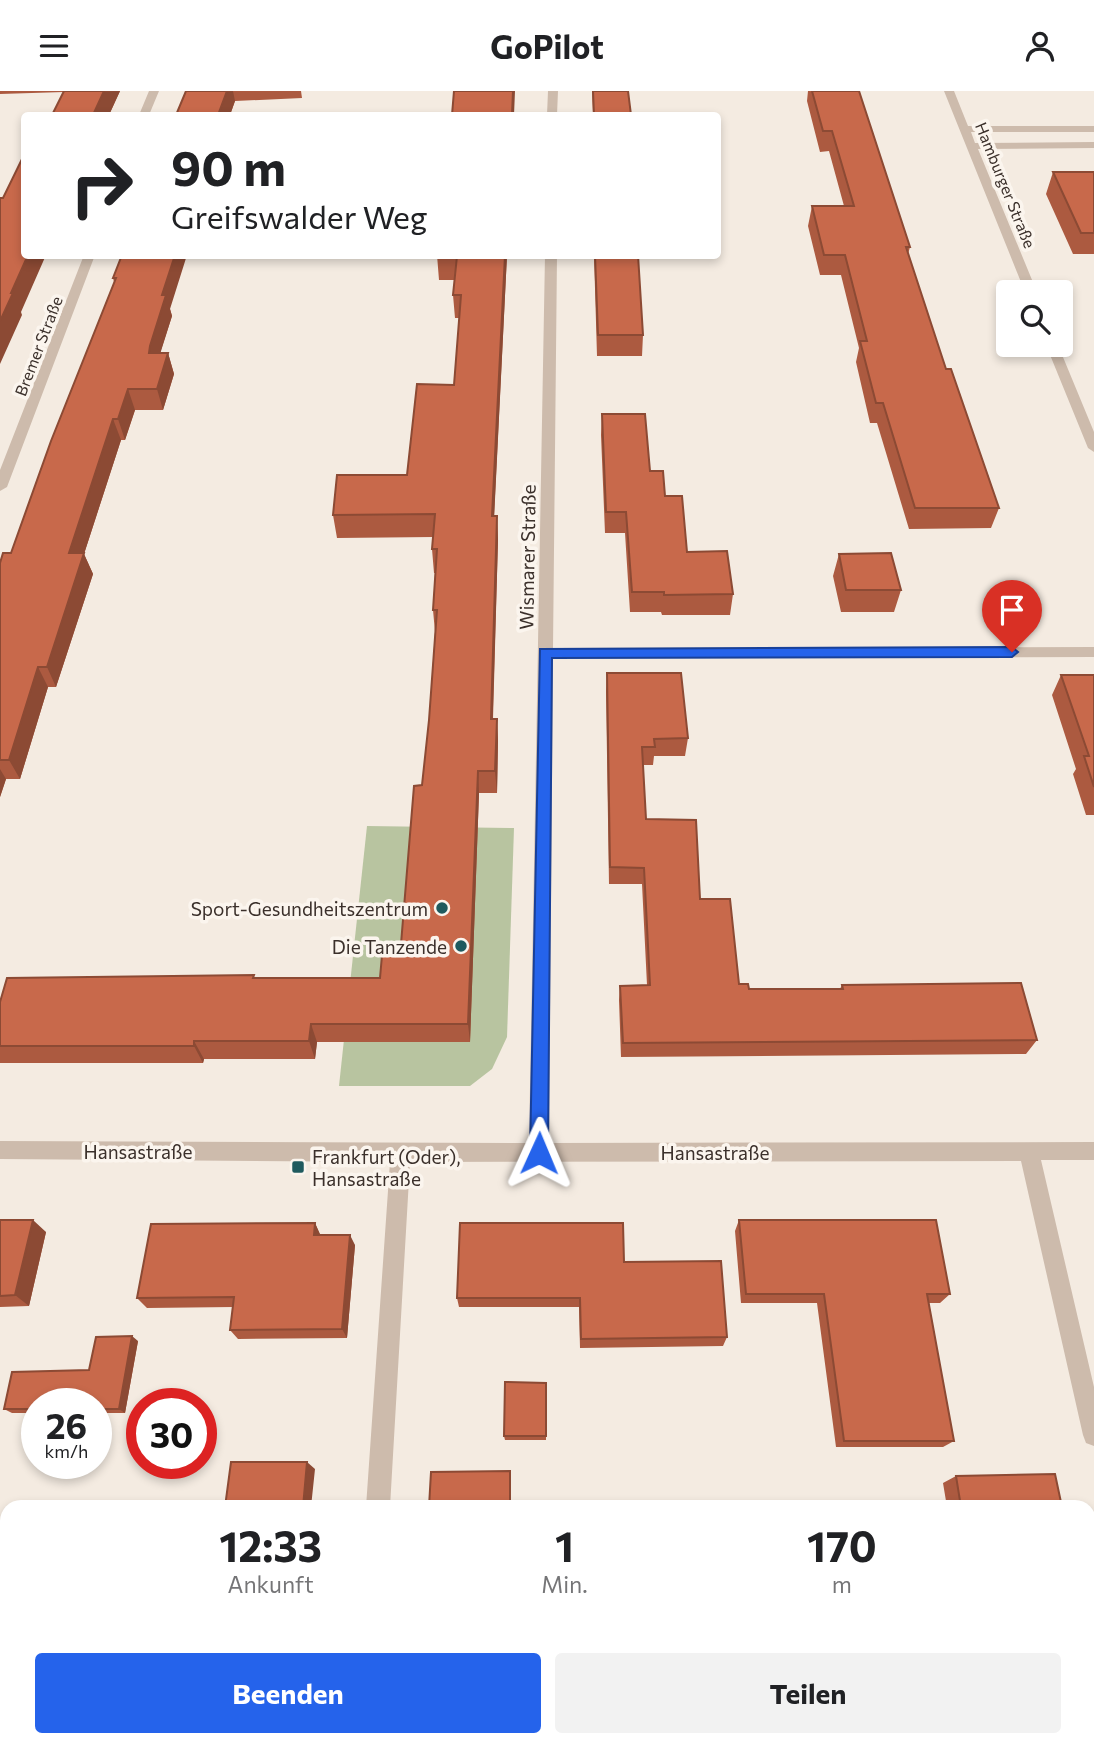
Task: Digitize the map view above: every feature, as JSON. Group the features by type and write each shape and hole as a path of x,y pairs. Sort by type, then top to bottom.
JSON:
{"street":[{"path":"145,112 154,91"},
{"path":"552,112 553,91"},
{"name":"Hamburger Straße","path":"949,91 1026,280"},
{"path":"965,129 1094,129"},
{"path":"971,146 1094,145"},
{"name":"Bremer Straße","path":"0,487 88,259"},
{"name":"Wismarer Straße","path":"539,1153 551,259"},
{"path":"1057,357 1094,448"},
{"path":"545,653 1094,652"},
{"name":"Hansastraße","path":"0,1150 401,1153 1094,1151"},
{"path":"1029,1151 1094,1435"},
{"path":"378,1500 401,1153"}],"green space":[{"path":"367,826 514,828 507,1037 492,1069 470,1086 339,1086"}],"building":[{"path":"64,91 104,91 94,112 54,112"},
{"path":"186,91 227,91 219,112 177,112"},
{"path":"454,91 513,91 512,112 452,112"},
{"path":"593,91 628,91 631,112 594,112"},
{"path":"812,91 859,91 946,369 951,369 999,508 915,508 883,403 876,403 860,341 867,341 845,255 824,255 812,206 854,206 832,131 823,131"},
{"path":"21,161 21,259 26,259 0,321 0,198 3,198"},
{"path":"1053,172 1094,172 1094,233 1081,233"},
{"path":"120,259 174,259 162,295 166,295 149,353 168,353 157,389 128,389 118,419 113,419 69,553 84,553 47,667 38,667 9,760 0,760 0,563 3,553 11,553 51,441 116,278 113,278"},
{"path":"457,259 505,259 492,516 497,516 491,719 497,719 495,771 478,771 468,1024 311,1024 309,1041 194,1041 194,1046 0,1046 0,1002 7,978 254,975 253,978 380,978 383,944 401,944 414,786 422,785 429,720 437,610 433,610 437,549 432,549 435,514 333,515 337,475 407,475 417,384 454,385 461,295 453,295"},
{"path":"595,259 638,259 643,335 598,335"},
{"path":"602,414 645,414 650,471 663,471 665,496 682,496 687,552 727,551 733,594 664,595 664,592 632,592 626,512 606,512"},
{"path":"891,553 901,590 846,590 839,554"},
{"path":"607,673 681,673 688,738 654,739 655,747 642,747 646,819 696,820 700,899 730,899 739,984 748,984 749,989 843,989 842,985 1021,983 1037,1040 623,1043 620,986 650,985 644,868 610,867"},
{"path":"1061,675 1094,675 1094,787 1084,756 1089,756"},
{"path":"0,1220 33,1220 15,1295 0,1296"},
{"path":"739,1220 936,1220 950,1294 927,1294 954,1441 844,1441 824,1294 746,1294"},
{"path":"315,1223 314,1235 350,1235 342,1329 230,1330 234,1297 137,1298 151,1224"},
{"path":"460,1223 623,1223 624,1262 721,1261 727,1337 581,1339 580,1298 457,1298"},
{"path":"132,1336 119,1409 112,1409 112,1388 21,1388 21,1409 4,1409 12,1372 89,1370 96,1337"},
{"path":"505,1382 546,1383 546,1436 504,1436"},
{"path":"231,1462 307,1462 304,1500 226,1500"},
{"path":"510,1471 510,1500 429,1500 431,1472"},
{"path":"1055,1474 1061,1500 960,1500 956,1476"}],"place":[{"name":"Sport-Gesundheitszentrum","path":"442,908"},
{"name":"Die Tanzende","path":"461,946"},
{"name":"Frankfurt (Oder), Hansastraße","path":"298,1167"}],"route":[{"path":"539,1153 545,653 1012,652"}]}
